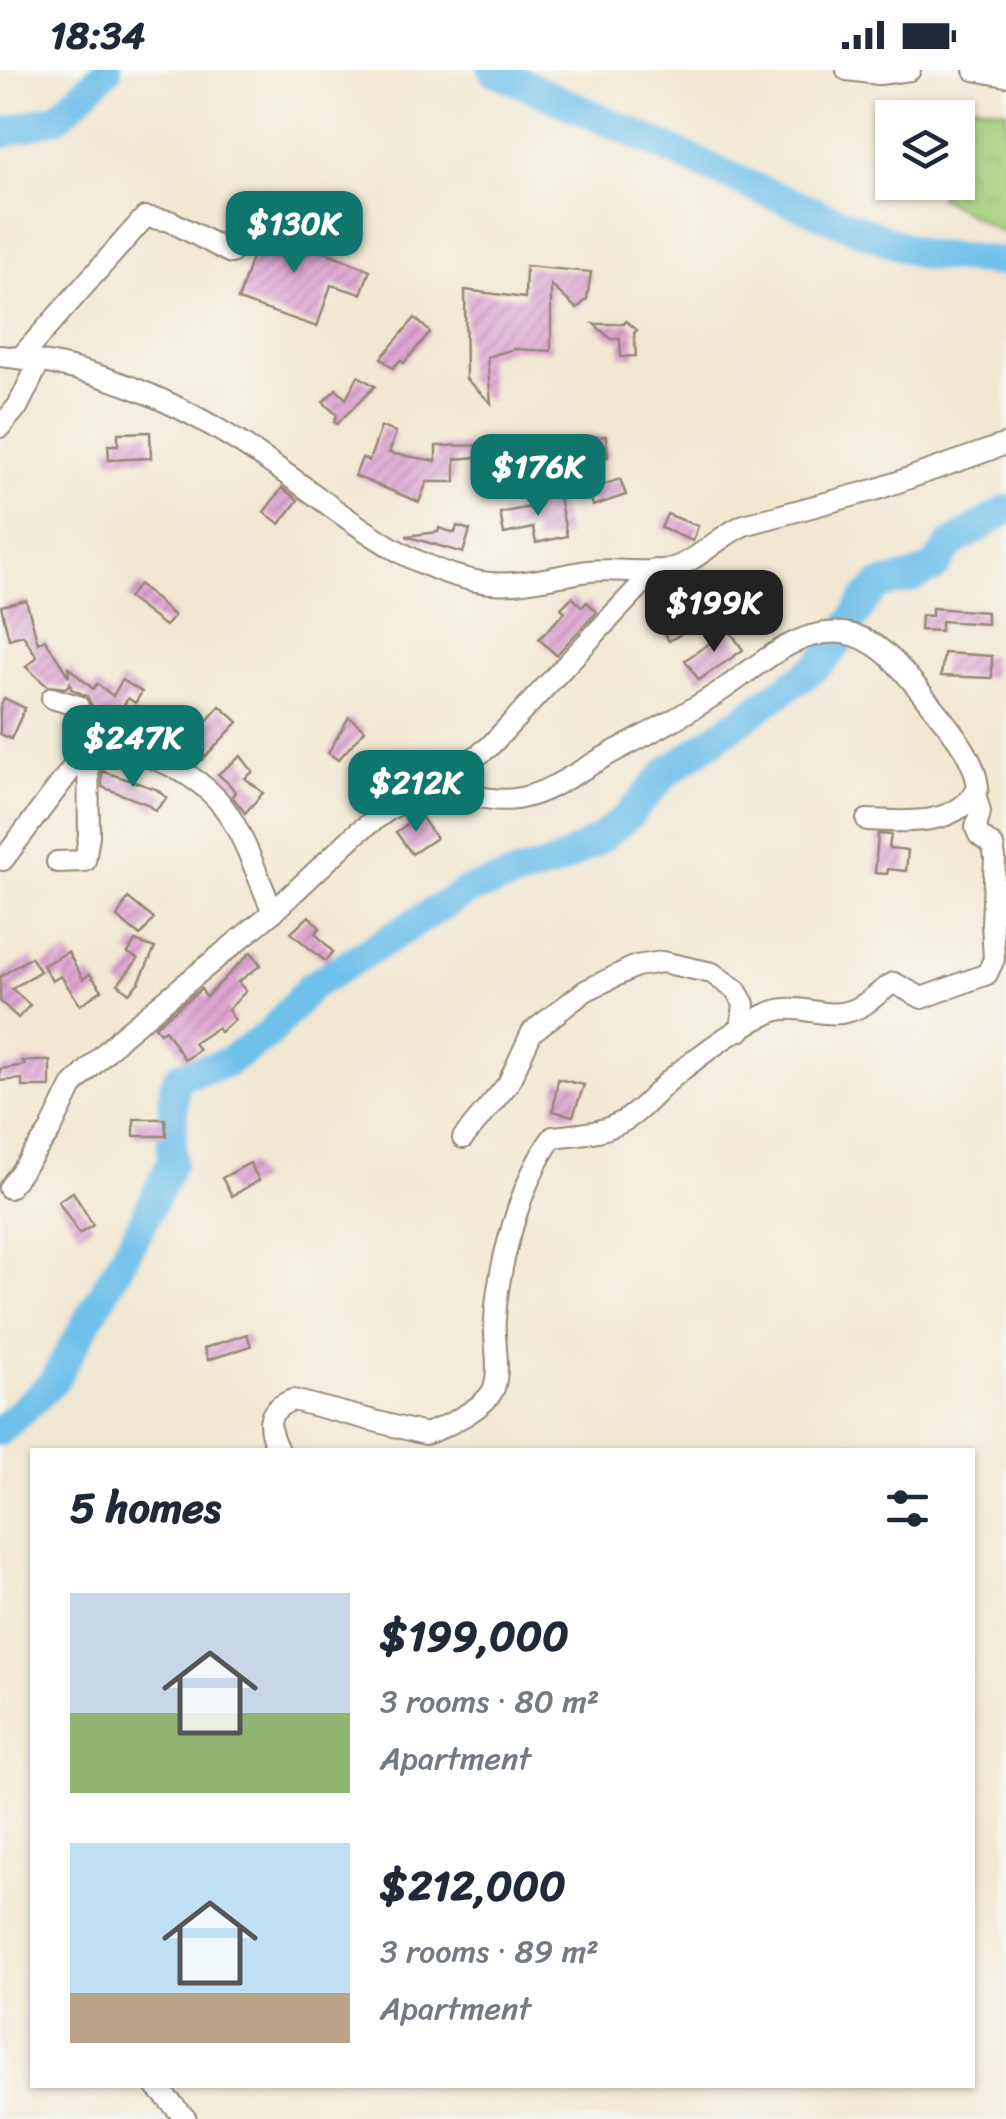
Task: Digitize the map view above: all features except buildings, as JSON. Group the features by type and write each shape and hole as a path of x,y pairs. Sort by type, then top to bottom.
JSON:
{"street":[{"path":"847,70 879,74 910,70"},
{"path":"974,70 1006,76"},
{"path":"0,427 18,406 20,359 146,216 170,221 231,253"},
{"path":"20,359 110,378 161,397 212,424 375,539 476,581 524,583 591,571 675,567 744,525 878,489 1006,444"},
{"path":"9,1188 35,1154 72,1086 139,1020 273,912 358,832 392,808 440,783 489,747 656,570"},
{"path":"277,1448 268,1429 268,1418 279,1405 293,1400 425,1434 441,1430 486,1400 496,1376 494,1324 499,1272 531,1176 552,1136 587,1134 630,1118 689,1065 781,1008 850,1012 894,983 922,998 986,974 994,959 995,858 993,846 976,828 980,812 975,794 977,776 955,737 894,658 856,636 829,632 800,639 666,725 553,789 527,798 496,800 472,798 440,783"},
{"path":"52,698 78,706 86,741 89,836 85,861 56,862"},
{"path":"86,741 165,762 198,783 227,812 273,912"},
{"path":"3,860 86,741"},
{"path":"867,820 904,822 940,818 963,808 975,794"},
{"path":"463,1138 508,1084 532,1032 586,991 636,966 662,962 712,973 736,990 744,1004 741,1030"},
{"path":"158,2088 186,2119"}],"green space":[{"path":"975,105 1006,110 1006,235 944,200 975,200"}],"waterway":[{"path":"0,134 58,117 107,70"},
{"path":"493,70 758,189 923,255 1006,262"},
{"path":"0,1431 53,1382 138,1232 171,1164 174,1085 179,1076 226,1063 269,1034 310,987 467,891 555,864 600,839 629,815 667,772 818,666 839,642 866,598 880,585 934,568 950,545 1006,510"}]}
